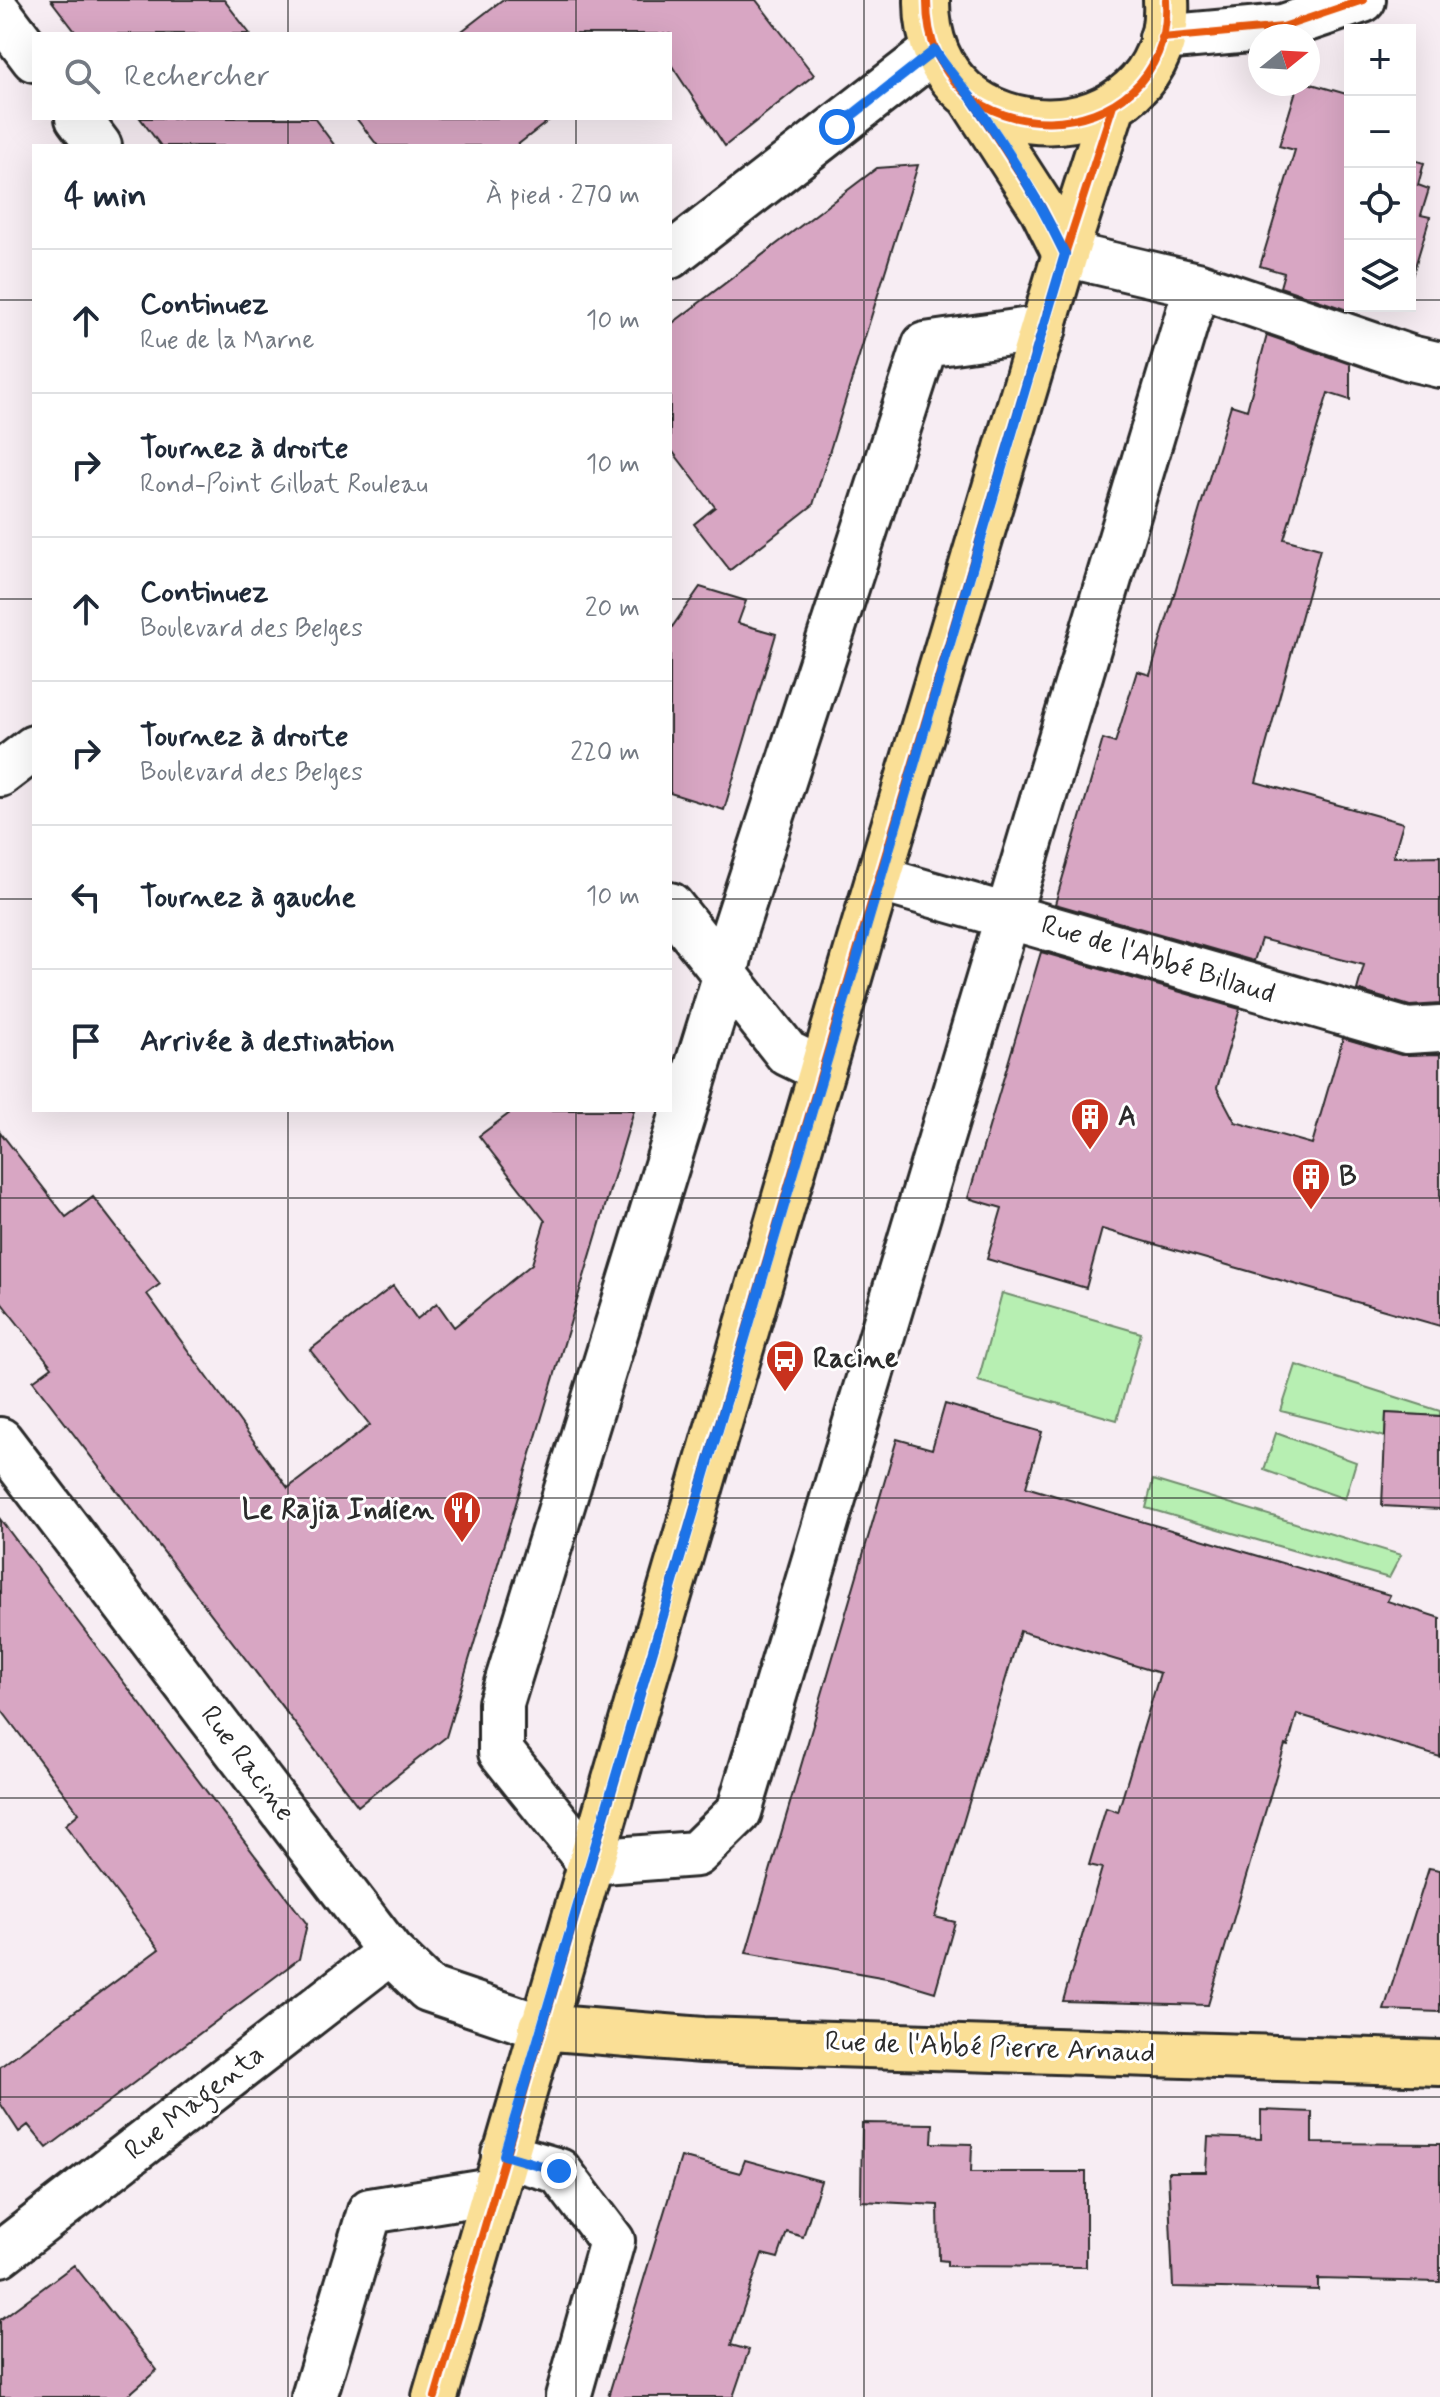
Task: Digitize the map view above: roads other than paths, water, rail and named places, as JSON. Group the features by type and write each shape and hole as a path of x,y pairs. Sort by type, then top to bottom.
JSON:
{"main road":[{"path":"927,0 926,20 935,50 950,76 971,98 1042,208 1065,254"},
{"path":"971,98 1003,117 1041,124 1079,120 1113,105 1151,63 1164,19"},
{"path":"435,2397 878,879 1065,254 1113,105"},
{"name":"Rue de l'Abbé Pierre Arnaud","path":"541,2027 703,2040 1440,2063"}],"street":[{"path":"1164,19 1283,27 1363,0"},
{"path":"0,14 32,56"},
{"path":"672,254 935,50"},
{"path":"80,120 98,144"},
{"path":"1065,254 1197,285 1440,365"},
{"path":"1044,328 925,345 735,929 725,977 501,1703 501,1752 589,1862 696,1854 739,1812 1197,285"},
{"path":"0,774 32,750"},
{"name":"Rue de l'Abbé Billaud","path":"878,879 1269,994 1407,1031 1440,1029"},
{"path":"672,908 787,1053 822,1070"},
{"name":"Rue Racine","path":"0,1440 390,1952 428,1989 541,2027"},
{"name":"Rue Magenta","path":"0,2254 390,1952"},
{"path":"314,2397 370,2211 498,2173 559,2171 612,2241 568,2397"}],"place":[{"name":"A","path":"1090,1151"},
{"name":"B","path":"1311,1211"},
{"name":"Racine","path":"785,1393"},
{"name":"Le Rajia Indien","path":"462,1544"}]}
